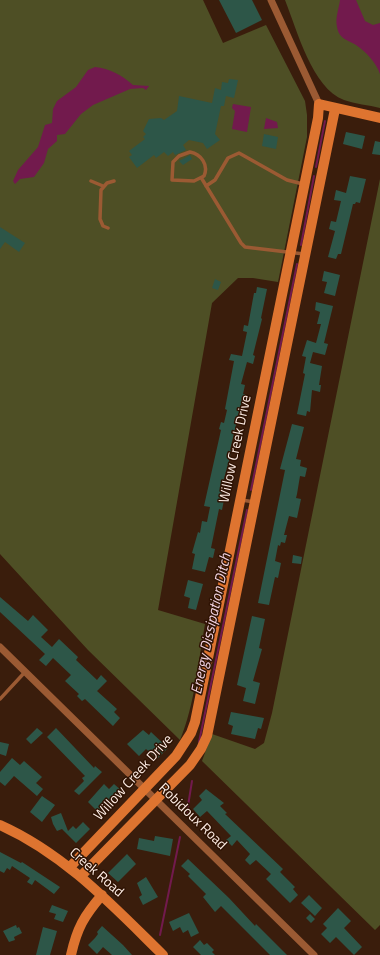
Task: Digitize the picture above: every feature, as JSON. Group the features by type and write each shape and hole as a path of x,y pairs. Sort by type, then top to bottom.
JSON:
{"street":[{"path":"271,0 319,104 380,118"},
{"name":"Willow Creek Drive","path":"70,867 176,756 191,733 291,252 318,118 319,104"},
{"name":"Willow Creek Drive","path":"81,876 190,765 207,736 256,502 335,108"},
{"name":"Robidoux Road","path":"0,647 314,955"},
{"name":"Creek Road","path":"0,825 41,847 70,867 102,895 163,955"},
{"path":"71,955 78,929 83,919 102,895"}],"lane":[{"path":"195,152 205,164 206,172 202,179 194,181 172,180 173,162 186,153 195,152"},
{"path":"206,186 215,180 228,158 239,154 287,180 304,185"},
{"path":"202,179 241,243 245,247 306,254"},
{"path":"91,181 103,186"},
{"path":"108,228 103,226 100,219 101,190 103,186 114,181"},
{"path":"240,499 256,502"},
{"path":"0,699 25,672"}],"shaded area":[{"path":"0,0 203,0 223,43 266,25 305,101 307,115 307,137 278,282 253,278 238,278 212,303 158,610 205,624 193,697 180,740 88,650 0,554"},
{"path":"285,0 380,0 380,108 344,100 323,84 307,57"},
{"path":"340,0 356,0 365,21 373,25 380,23 380,74 376,65 367,54 356,45 344,39 338,31 336,20"},
{"path":"95,67 116,73 133,85 149,86 146,90 143,88 130,89 93,105 81,114 65,134 57,135 57,141 48,149 44,163 34,177 20,179 15,184 13,181 18,170 38,147 45,125 52,123 53,109 57,101 76,87 88,70"},
{"path":"233,104 251,107 247,132 232,129 235,111 232,108"},
{"path":"266,118 277,122 278,128 264,129"},
{"path":"380,179 380,925 375,930 202,761 212,734 255,749 264,743 272,713"}],"building":[{"path":"219,0 252,0 262,20 236,33"},
{"path":"229,79 238,80 234,98 226,96 224,106 221,106 215,134 220,140 207,149 203,143 189,140 183,145 186,150 175,155 173,152 168,156 164,152 156,158 154,155 137,168 129,157 132,155 129,151 145,139 143,137 146,134 143,131 149,119 161,118 164,120 177,111 179,96 212,103 215,88 221,90 222,82 228,83"},
{"path":"346,132 365,136 362,149 343,144"},
{"path":"264,134 278,137 276,149 262,146"},
{"path":"375,141 380,142 380,155 372,154"},
{"path":"190,155 192,159 183,165 179,161"},
{"path":"350,176 366,179 360,203 356,202 353,204 341,254 338,254 336,259 328,257 335,231 329,229 331,221 336,222 341,201 334,200 336,190 346,193"},
{"path":"0,227 25,243 19,252 5,242 0,249"},
{"path":"324,271 340,275 335,296 324,293 327,282 322,281"},
{"path":"215,279 221,282 218,290 212,288"},
{"path":"257,287 267,289 262,319 253,355 255,356 253,364 247,362 241,384 245,385 243,394 245,394 243,404 241,404 230,450 232,450 223,482 225,482 221,499 224,500 222,510 219,509 211,548 215,549 213,558 209,557 205,572 192,569 195,554 192,553 198,532 200,533 202,521 207,522 210,507 204,506 221,430 219,429 221,422 224,423 227,410 225,409 234,361 229,360 231,354 242,356 247,332 243,331 244,325 248,326 254,293 256,293"},
{"path":"316,302 333,306 324,343 328,344 325,355 313,352 310,363 322,366 319,385 321,385 320,392 312,390 310,412 307,411 306,416 297,414 305,374 303,373 306,357 302,356 307,340 316,343 321,324 317,324 320,312 315,310"},
{"path":"292,424 304,427 296,459 301,460 300,466 307,468 305,477 300,476 296,498 301,499 297,518 289,516 284,535 287,535 285,543 281,542 280,546 278,545 275,561 281,563 278,578 275,577 269,605 258,603 285,470 280,469"},
{"path":"293,555 302,557 301,564 292,563"},
{"path":"188,580 203,584 196,610 188,608 190,598 184,596"},
{"path":"0,597 28,621 33,615 48,630 41,637 52,647 59,639 78,657 76,660 97,680 101,675 107,681 97,691 117,709 114,712 120,718 113,726 85,699 82,701 77,696 79,694 65,681 71,675 53,658 46,666 39,660 45,654 0,612"},
{"path":"252,616 265,619 259,648 262,649 253,681 260,683 255,704 243,701 246,688 237,685"},
{"path":"231,712 264,718 261,729 258,728 255,739 231,734 233,726 228,724"},
{"path":"37,728 43,733 31,744 26,739"},
{"path":"56,728 94,768 95,766 102,772 79,795 74,791 84,781 82,778 85,776 47,737"},
{"path":"143,730 149,735 151,732 168,748 157,759 146,749 139,756 127,744"},
{"path":"0,742 9,744 6,756 0,754"},
{"path":"12,758 20,765 24,761 42,777 36,783 43,789 37,796 14,776 5,786 0,782 0,772"},
{"path":"104,784 109,789 114,784 122,791 100,814 88,802"},
{"path":"206,789 224,803 220,806 227,813 225,814 283,869 280,872 295,887 293,889 298,895 290,903 266,879 271,874 256,860 250,865 245,860 250,854 237,840 232,846 226,840 231,836 207,811 200,817 193,809 202,800 199,796"},
{"path":"42,796 55,805 42,822 30,812"},
{"path":"61,813 68,831 73,826 76,829 83,822 90,829 76,843 62,829 57,831 53,824 51,817"},
{"path":"155,836 173,839 170,856 137,849 139,838 154,841"},
{"path":"0,852 21,863 22,862 60,887 54,894 35,880 32,885 27,882 30,878 12,866 10,870 7,868 4,873 0,871"},
{"path":"127,854 136,864 118,882 108,873"},
{"path":"188,859 229,898 255,926 256,924 287,955 270,955 221,906 215,912 203,897 206,894 188,876 190,874 181,866"},
{"path":"146,877 158,897 143,905 139,897 142,895 137,883"},
{"path":"309,895 322,908 315,916 301,903"},
{"path":"52,905 68,911 63,922 54,919 56,914 49,912"},
{"path":"338,908 351,921 344,928 362,947 354,955 336,937 330,943 321,934 327,928 323,924"},
{"path":"189,913 199,933 191,937 188,930 183,933 180,927 173,931 169,922"},
{"path":"310,914 315,919 311,923 306,918"},
{"path":"16,925 22,933 14,937 15,940 9,942 3,931"},
{"path":"102,926 132,955 112,955 103,947 97,954 88,945 98,934 97,932"},
{"path":"43,927 57,931 50,955 36,955"},
{"path":"200,940 204,945 207,943 214,950 212,952 215,955 201,955 193,947"}],"waterway":[{"name":"Energy Dissipation Ditch","path":"316,167 325,121"},
{"name":"Energy Dissipation Ditch","path":"301,245 314,176"},
{"name":"Energy Dissipation Ditch","path":"251,490 297,264"},
{"name":"Energy Dissipation Ditch","path":"199,742 247,510"},
{"name":"Energy Dissipation Ditch","path":"187,812 192,781"},
{"name":"Energy Dissipation Ditch","path":"160,935 180,837"}]}
